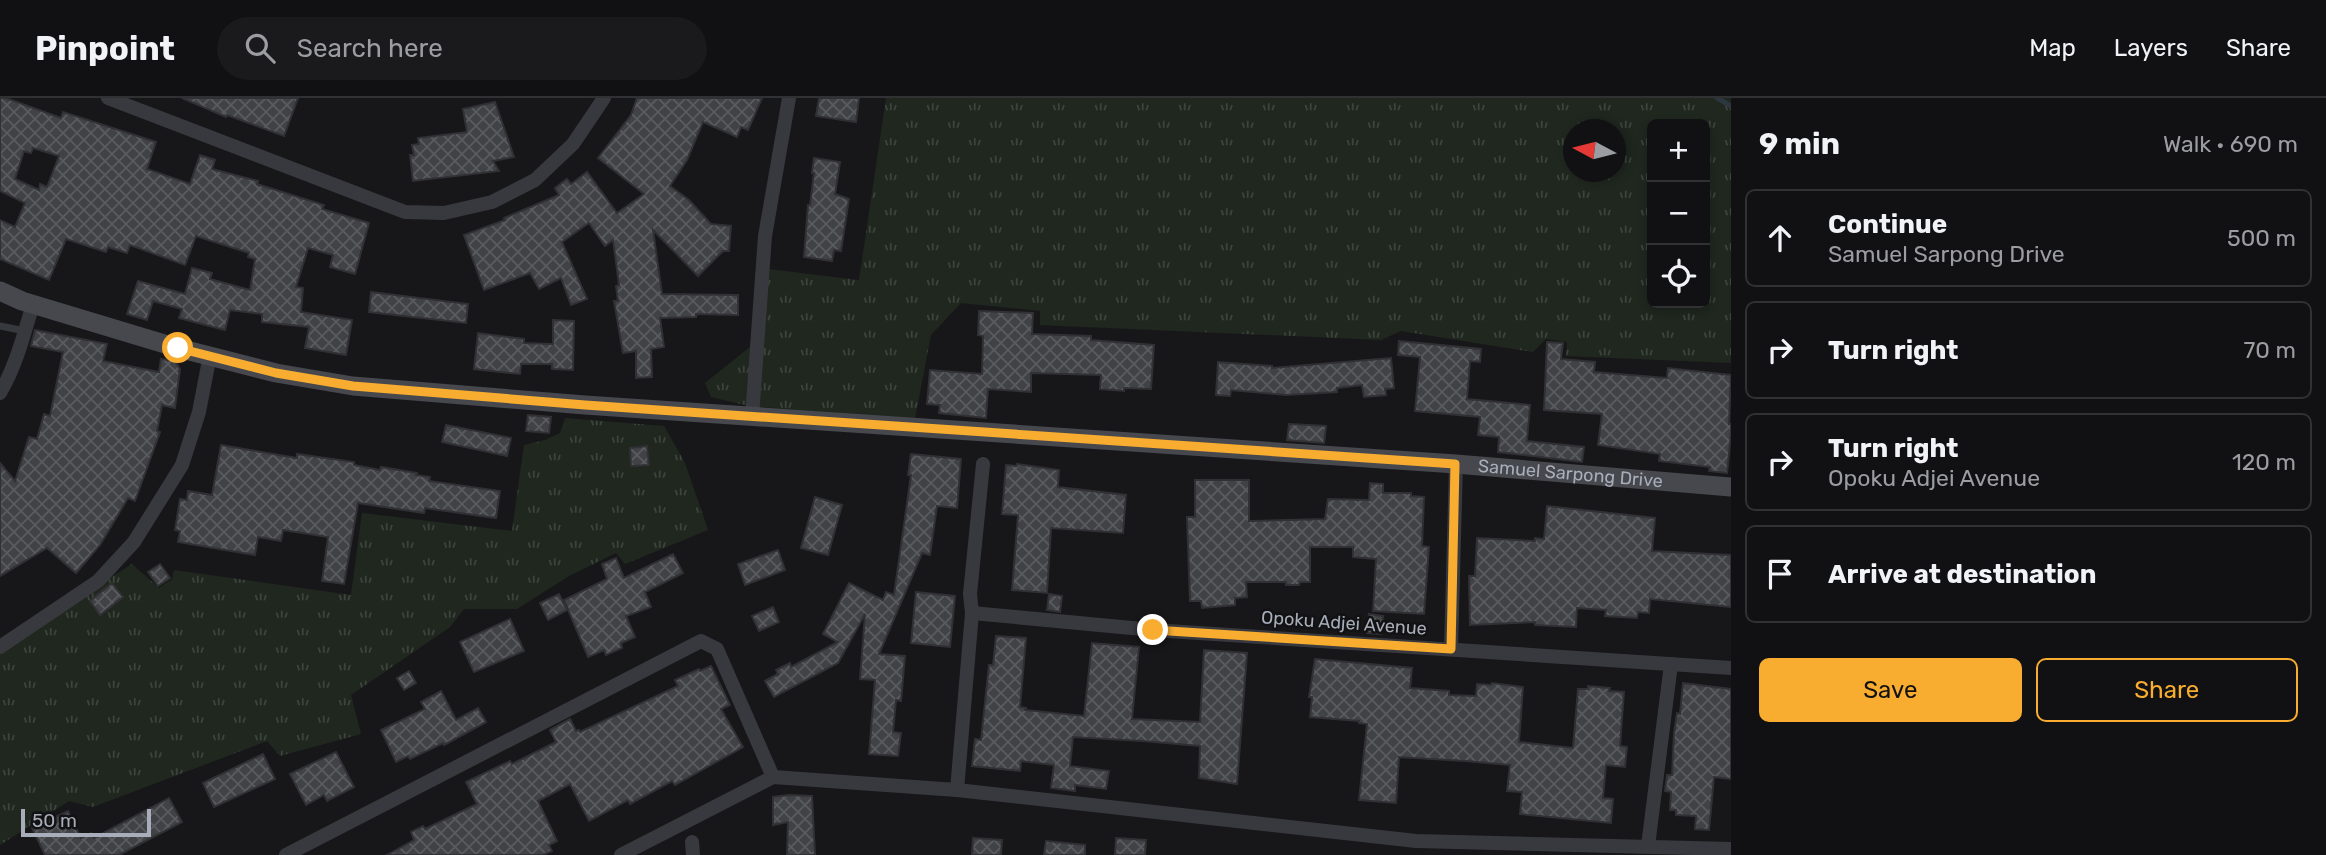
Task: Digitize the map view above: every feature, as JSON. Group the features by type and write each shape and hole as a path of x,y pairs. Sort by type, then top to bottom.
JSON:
{"street":[{"path":"108,98 405,212 444,213 492,202 535,180 573,144 604,98"},
{"path":"752,417 765,236 789,98"},
{"name":"Samuel Sarpong Drive","path":"0,291 33,304 178,348 276,373 353,386 752,417 1455,464 1731,487"},
{"path":"0,393 33,304"},
{"path":"0,647 97,581 134,542 182,465 200,412 211,355"},
{"path":"957,790 972,613 970,594 983,464"},
{"path":"1451,649 1455,464"},
{"name":"Opoku Adjei Avenue","path":"972,613 1153,630 1731,668"},
{"path":"286,855 701,641 717,649 773,777"},
{"path":"1648,846 1671,664"},
{"path":"621,855 773,777 957,790 1416,848 1648,846 1731,849"}],"lane":[{"path":"0,326 25,331"}],"green space":[{"path":"886,98 1731,98 1731,363 1566,356 1567,342 1546,339 1533,352 1401,331 1381,340 1040,325 1040,311 961,303 931,335 915,419 749,406 711,397 705,383 750,347 760,268 859,280"},
{"path":"565,418 664,426 685,463 708,530 625,564 616,553 569,576 517,609 464,609 450,627 351,695 361,734 280,756 267,741 93,807 69,801 0,845 0,649 132,564 159,588 172,579 174,570 351,595 362,513 512,531 524,445 560,433"}],"building":[{"path":"0,98 6,98 61,118 63,112 156,142 147,169 190,184 200,155 215,160 212,169 258,181 257,184 324,205 322,209 369,223 355,274 330,267 333,255 308,248 296,287 303,288 301,312 352,320 346,355 305,348 309,327 262,322 262,314 230,310 225,330 179,318 182,309 153,301 147,320 127,314 138,281 185,294 192,268 212,273 210,279 250,290 255,259 248,257 249,253 196,236 185,265 130,245 127,253 108,247 106,252 66,239 49,280 0,259 0,220 15,227 25,203 0,191","holes":["33,148 59,156 47,187 40,184 39,190 15,179 24,151 31,153"]},
{"path":"182,98 298,98 284,136 227,115 226,117"},
{"path":"637,98 762,98 748,130 741,127 737,137 703,122 687,160 670,186 689,200 711,224 731,226 729,251 723,251 698,276 653,230 662,294 738,295 738,315 696,314 696,317 660,318 664,347 651,349 652,377 636,378 636,351 623,353 614,301 618,301 616,286 619,285 613,240 605,246 589,223 562,242 587,299 571,305 561,278 539,289 530,273 484,290 464,235 559,195 555,188 567,179 571,184 587,172 617,213 644,194 598,158 631,115"},
{"path":"819,98 859,98 856,122 816,116"},
{"path":"495,102 514,157 493,161 499,171 413,181 410,155 414,155 412,145 419,144 418,138 467,132 463,109"},
{"path":"814,158 840,162 835,194 849,199 841,251 834,250 832,261 804,257"},
{"path":"371,292 468,304 466,323 369,312"},
{"path":"979,311 1033,313 1032,334 1091,336 1091,340 1154,345 1151,389 1100,389 1101,375 1031,373 1031,392 988,389 986,418 939,413 940,405 927,404 930,370 982,374 983,336 978,335"},
{"path":"553,320 574,321 573,370 552,369 552,364 521,364 520,374 474,369 478,333 524,339 524,343 553,344"},
{"path":"35,330 107,344 103,361 159,372 161,359 175,361 180,369 175,408 162,405 157,431 160,432 135,501 128,498 100,545 76,573 47,548 0,576 0,463 15,481 29,437 37,439 44,414 50,416 63,352 31,346"},
{"path":"1399,341 1481,349 1480,362 1470,361 1467,399 1530,405 1527,441 1584,447 1582,462 1498,452 1499,437 1478,435 1480,417 1415,411 1420,357 1398,355"},
{"path":"1547,342 1563,343 1561,359 1595,362 1594,372 1667,378 1668,368 1731,375 1731,433 1727,473 1709,471 1710,467 1659,461 1660,454 1598,445 1602,414 1544,410"},
{"path":"1391,358 1394,388 1385,389 1386,395 1364,397 1362,385 1337,388 1337,392 1286,395 1231,390 1230,396 1216,395 1218,362 1272,368"},
{"path":"528,415 551,417 549,433 526,431"},
{"path":"1289,424 1326,426 1324,443 1287,440"},
{"path":"446,425 511,438 507,456 442,442"},
{"path":"221,445 297,458 297,454 354,462 354,465 380,470 381,467 417,473 416,475 430,477 429,481 500,491 496,518 425,508 424,513 358,503 344,584 322,581 328,537 283,530 281,541 258,537 255,555 178,542 180,531 175,530 180,499 187,500 188,491 212,495"},
{"path":"647,446 649,465 631,466 630,448"},
{"path":"911,454 961,459 957,508 937,506 930,555 922,553 879,654 905,656 901,701 896,700 893,732 901,733 898,756 869,754 875,680 860,679 865,614 838,663 774,697 765,681 778,674 776,670 790,663 791,667 838,642 823,634 849,583 883,600 886,592 894,595 911,475 908,475"},
{"path":"1006,465 1059,470 1058,487 1126,495 1123,533 1051,528 1047,593 1012,590 1018,515 1002,514"},
{"path":"1195,480 1249,480 1249,521 1325,519 1328,499 1369,500 1370,483 1383,484 1383,493 1411,493 1411,496 1424,497 1422,546 1429,547 1424,614 1373,611 1376,559 1353,557 1353,547 1310,547 1310,582 1286,585 1286,582 1246,582 1247,597 1235,598 1235,605 1202,608 1201,601 1190,601 1187,517 1195,517"},
{"path":"815,497 842,505 828,555 801,548"},
{"path":"1547,506 1655,518 1652,551 1731,555 1731,607 1650,599 1649,613 1638,612 1637,618 1605,616 1606,610 1577,608 1576,627 1535,625 1535,622 1470,625 1469,576 1475,576 1477,538 1535,541 1535,538 1544,539"},
{"path":"778,550 785,570 745,585 738,564"},
{"path":"673,554 683,573 645,592 651,607 626,616 635,637 621,643 622,648 606,655 604,650 588,657 564,600 607,579 602,564 616,558 624,578"},
{"path":"160,564 170,578 158,586 148,572"},
{"path":"112,583 123,597 100,615 90,601"},
{"path":"916,592 955,596 950,647 911,643"},
{"path":"559,594 567,610 548,620 540,603"},
{"path":"1049,594 1062,596 1060,612 1047,610"},
{"path":"773,607 779,622 759,631 752,616"},
{"path":"1369,614 1383,616 1381,634 1367,633"},
{"path":"510,619 524,651 474,672 460,642"},
{"path":"996,636 1026,638 1020,707 1026,708 1025,710 1084,716 1092,643 1139,647 1132,719 1200,722 1204,650 1247,653 1237,784 1199,778 1200,746 1143,741 1073,737 1070,766 1109,771 1106,789 1075,785 1075,791 1051,788 1054,765 1021,761 1020,771 972,766 975,739 981,740 989,665 993,665"},
{"path":"1315,659 1412,668 1410,688 1449,691 1449,695 1476,696 1477,684 1523,687 1519,742 1573,748 1578,689 1588,689 1588,686 1624,692 1620,746 1627,747 1625,767 1606,765 1603,798 1613,799 1611,823 1520,814 1522,792 1507,791 1510,765 1399,757 1396,803 1359,800 1367,724 1310,717 1312,697 1309,697"},
{"path":"711,666 730,705 721,709 743,747 675,785 672,781 630,804 628,800 589,821 570,784 538,801 557,841 549,845 552,851 543,855 387,855 414,840 411,832 423,826 425,829 477,804 466,782 510,761 512,764 556,742 550,730 570,719 576,731 580,732 678,686 675,680"},
{"path":"409,671 416,683 404,690 397,678"},
{"path":"1683,683 1731,689 1731,779 1714,777 1709,830 1695,829 1696,816 1676,815 1676,810 1670,810 1671,792 1665,791 1667,775 1672,775 1674,733 1677,713 1680,714"},
{"path":"441,691 456,720 478,708 486,722 444,745 443,743 410,759 408,756 396,762 381,730 425,709 421,702"},
{"path":"336,752 354,787 327,801 324,795 306,805 290,774"},
{"path":"263,754 275,779 214,807 203,783"},
{"path":"812,796 815,855 787,855 788,822 773,825 773,797"},
{"path":"169,798 182,822 119,855 45,855 32,828 68,811 81,838 91,833 94,838"},
{"path":"973,838 1002,840 1001,855 972,855"},
{"path":"1116,838 1146,840 1145,855 1115,855"},
{"path":"1046,841 1085,845 1085,855 1044,855"}],"waterway":[{"path":"1717,98 1731,106"}],"route":[{"path":"178,348 276,373 353,386 585,405 1455,464 1451,649 1153,630"}]}
